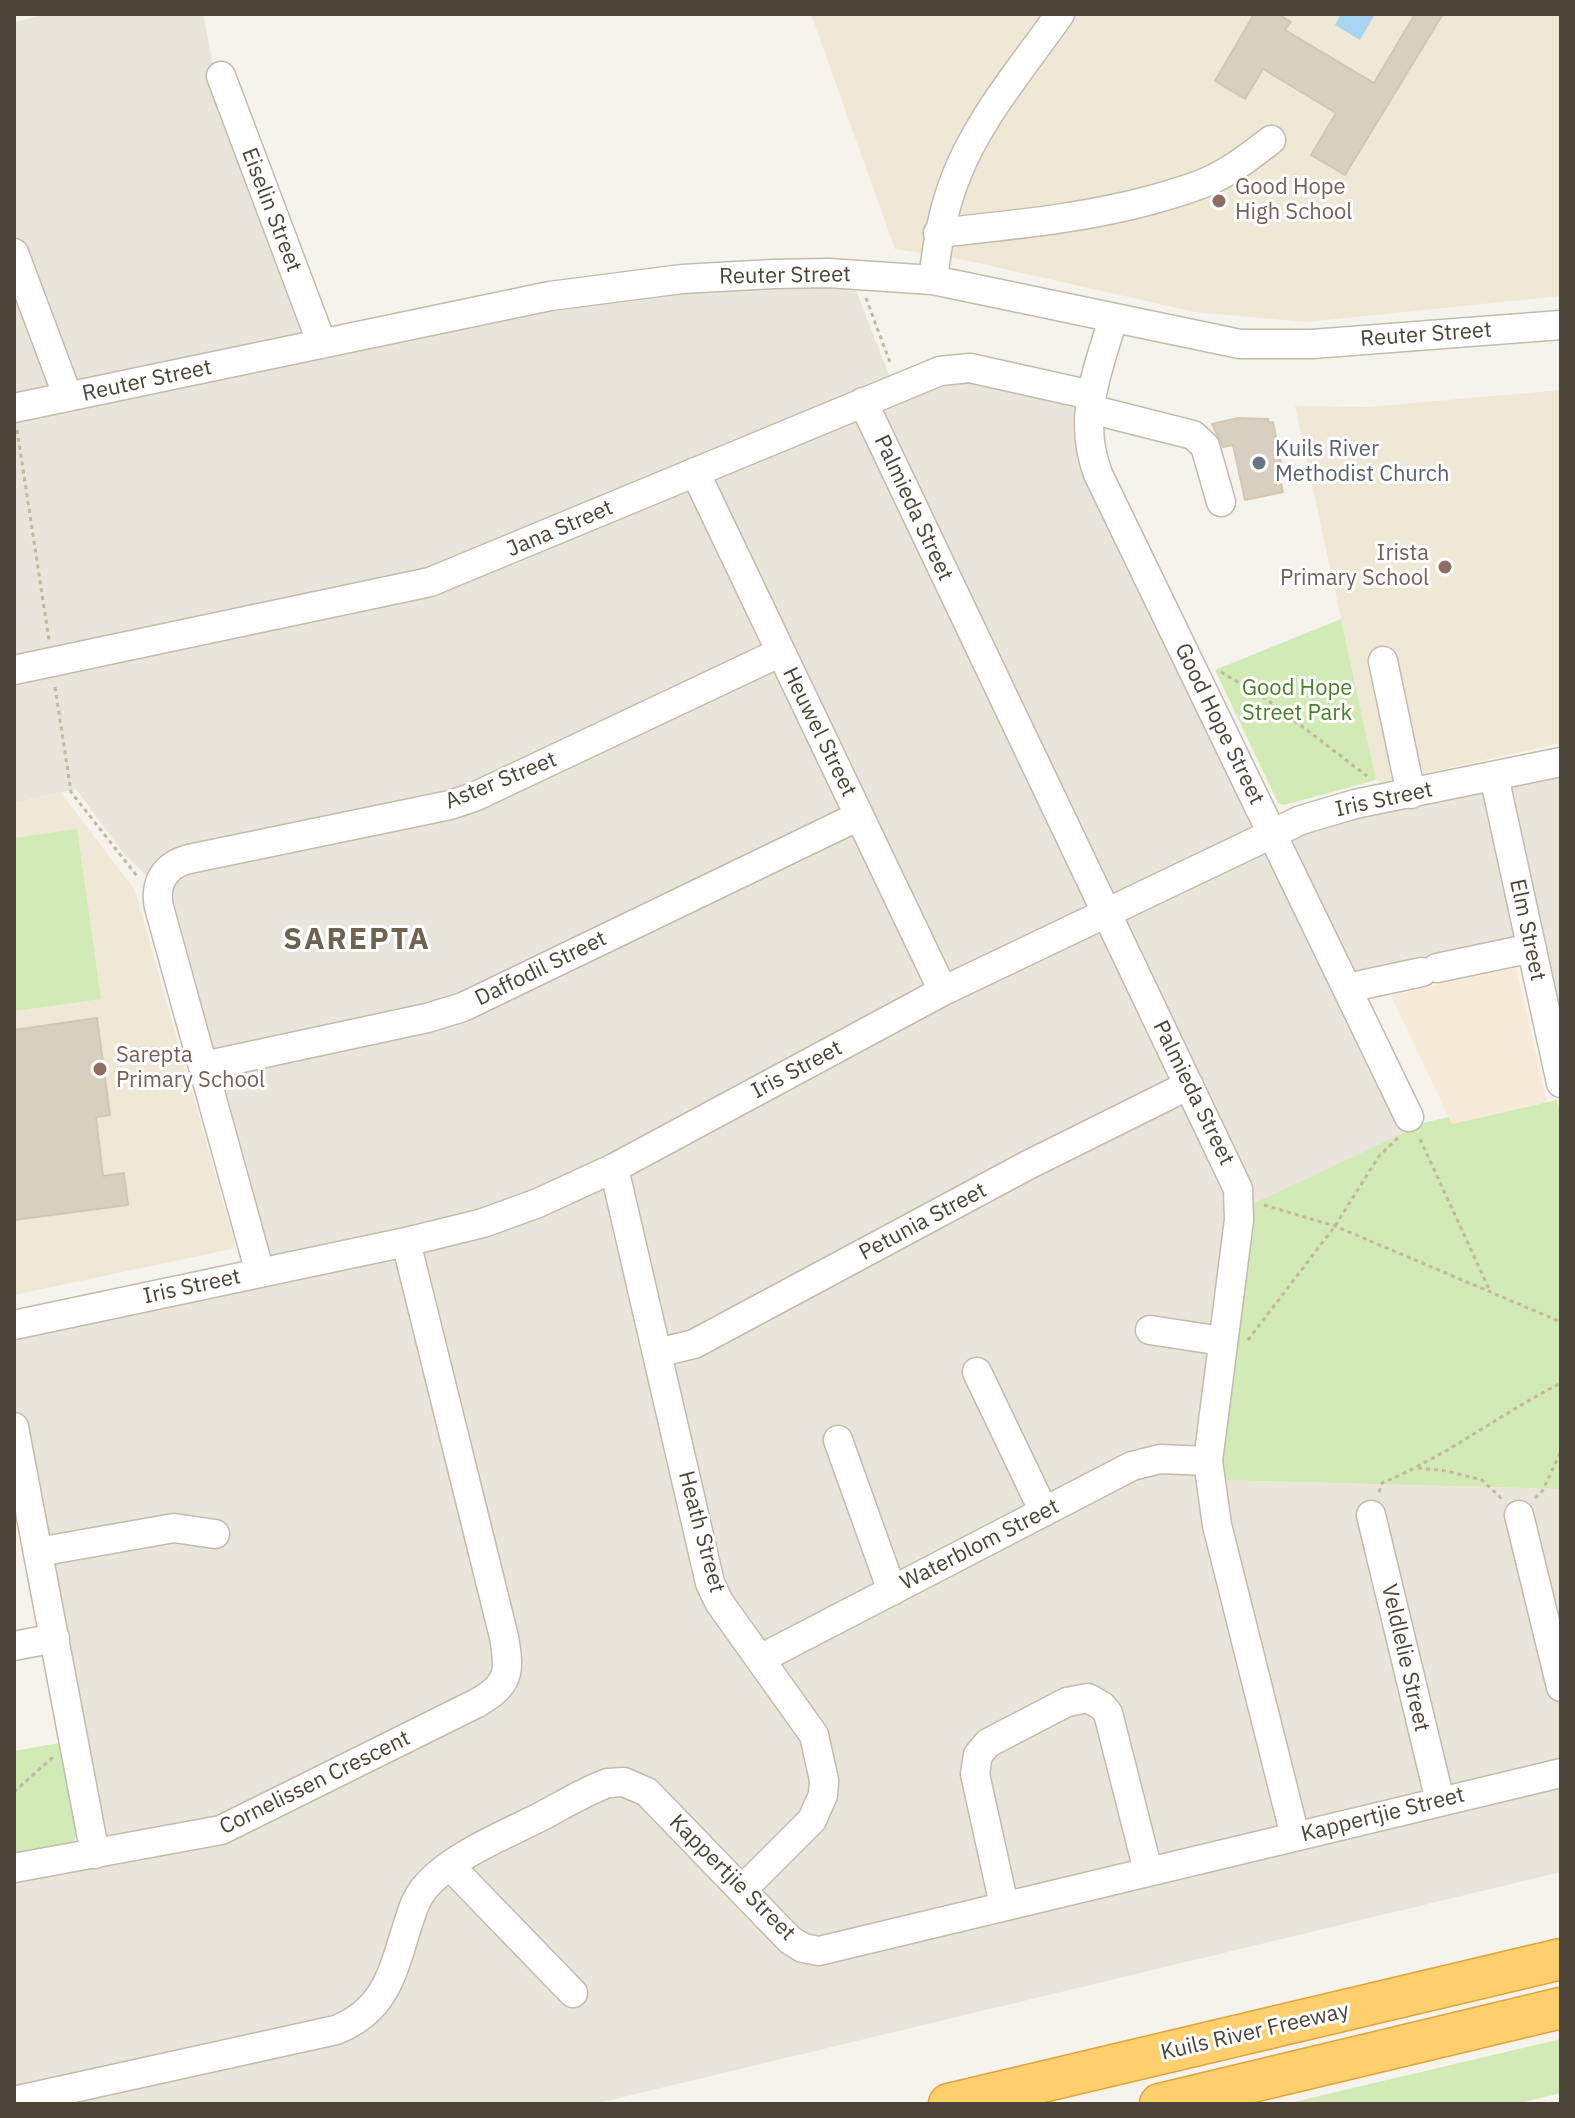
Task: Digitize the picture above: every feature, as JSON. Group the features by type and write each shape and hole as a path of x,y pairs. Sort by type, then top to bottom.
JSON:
{"highway":[{"name":"Kuils River Freeway","path":"949,2104 1561,1959"},
{"path":"1160,2104 1561,2008"}],"street":[{"path":"933,280 938,233 954,181 980,129 1060,14"},
{"name":"Eiselin Street","path":"221,76 322,344"},
{"path":"938,233 1066,219 1154,199 1213,179 1271,140"},
{"path":"14,253 68,397"},
{"name":"Reuter Street","path":"14,408 550,296 727,277 814,273 933,280 1240,344 1312,344 1561,325"},
{"name":"Good Hope Street","path":"1113,319 1090,402 1088,440 1098,474 1409,1117"},
{"name":"Jana Street","path":"14,670 430,582 940,371 970,368 1193,435 1205,446 1221,502"},
{"name":"Palmieda Street","path":"863,402 1233,1177 1240,1203 1208,1461 1217,1525 1295,1836"},
{"name":"Heuwel Street","path":"695,472 943,991"},
{"name":"Aster Street","path":"204,1066 157,897 161,878 180,861 474,797 781,652"},
{"path":"1383,661 1411,794"},
{"name":"Iris Street","path":"14,1325 406,1242 511,1213 614,1168 943,991 1301,820 1355,804 1561,762"},
{"name":"Elm Street","path":"1494,776 1561,1083"},
{"name":"Daffodil Street","path":"204,1066 427,1018 463,1007 859,816"},
{"path":"1347,988 1532,948"},
{"path":"204,1066 260,1273"},
{"name":"Petunia Street","path":"657,1353 694,1344 1028,1165 1189,1085"},
{"name":"Heath Street","path":"614,1168 710,1583 719,1602 814,1735 823,1767 823,1795 812,1820 742,1890"},
{"name":"Cornelissen Crescent","path":"95,1854 208,1835 221,1830 477,1703 504,1683 507,1657 504,1637 406,1242"},
{"path":"1150,1330 1222,1341"},
{"path":"977,1372 1044,1512"},
{"path":"14,1427 95,1854 14,1868"},
{"path":"838,1440 892,1591"},
{"name":"Waterblom Street","path":"760,1659 1140,1463 1171,1458 1208,1461"},
{"name":"Veldlelie Street","path":"1371,1515 1440,1801"},
{"path":"1519,1515 1561,1687"},
{"path":"38,1552 174,1528 215,1534"},
{"path":"14,1646 55,1638"},
{"path":"1004,1905 975,1774 975,1761 988,1743 1074,1699 1095,1701 1108,1713 1148,1871"},
{"name":"Kappertjie Street","path":"14,2101 336,2030 351,2024 369,2011 388,1984 416,1900 432,1880 450,1866 600,1786 624,1782 647,1792 790,1940 803,1948 819,1951 1561,1773"},
{"path":"450,1866 573,1993"}],"path":[{"path":"865,275 866,303 880,331 896,388"},
{"path":"1218,670 1266,699 1377,784"},
{"path":"1218,1372 1249,1338 1335,1226 1379,1156 1398,1140 1409,1117"},
{"path":"1409,1117 1490,1291"},
{"path":"1240,1203 1268,1205 1335,1226 1561,1322"},
{"path":"1371,1515 1382,1483 1418,1468 1521,1403 1561,1383"},
{"path":"1418,1468 1482,1480 1519,1515 1543,1490 1561,1451"},
{"path":"14,1792 48,1761 74,1744"}],"shaded area":[{"path":"46,14 203,14 212,60 321,345 551,297 850,275 895,390 930,375 1093,397 1089,440 1274,833 1561,762 1561,1079 1532,949 1349,989 1416,1128 1212,1480 1561,1489 1561,1872 594,2104 14,2104 14,1870 96,1855 14,1419 14,1327 261,1274 158,887 124,854 76,789 14,803 14,22"},
{"name":"Good Hope High School","path":"811,14 1561,14 1561,296 1306,322 1195,312 960,259 895,249"},
{"name":"Irista Primary School","path":"1561,390 1561,743 1381,783 1376,780 1295,406 1368,407"},
{"name":"Sarepta Primary School","path":"61,793 135,890 236,1248 14,1295 14,803"},
{"path":"1516,967 1547,1102 1452,1124 1391,996"}],"green space":[{"name":"Good Hope Street Park","path":"1341,619 1376,780 1284,805 1278,803 1215,670"},
{"path":"77,829 101,999 14,1011 14,838"},
{"path":"1557,1100 1561,1120 1561,1489 1218,1480 1248,1206 1415,1128 1414,1125 1449,1117 1452,1124"},
{"path":"65,1742 79,1831 72,1844 14,1860 14,1751"},
{"path":"1561,2039 1561,2093 1516,2104 1285,2104"}],"water":[{"path":"1341,14 1375,14 1360,40 1335,25"}],"building":[{"path":"1254,14 1278,14 1291,22 1285,30 1374,83 1415,14 1443,14 1345,175 1311,155 1336,113 1263,69 1245,99 1215,81"},
{"name":"Kuils River Methodist Church","path":"1238,418 1268,419 1269,423 1273,422 1284,478 1280,479 1283,492 1245,500 1233,445 1223,447 1212,424"},
{"path":"97,1018 110,1115 96,1117 103,1176 124,1173 128,1205 14,1220 14,1030"}],"place":[{"name":"Good Hope High School","path":"1219,201"},
{"name":"Kuils River Methodist Church","path":"1259,463"},
{"name":"Irista Primary School","path":"1445,567"},
{"name":"Sarepta Primary School","path":"100,1069"}],"district":[{"name":"SAREPTA","path":"357,940"}]}
